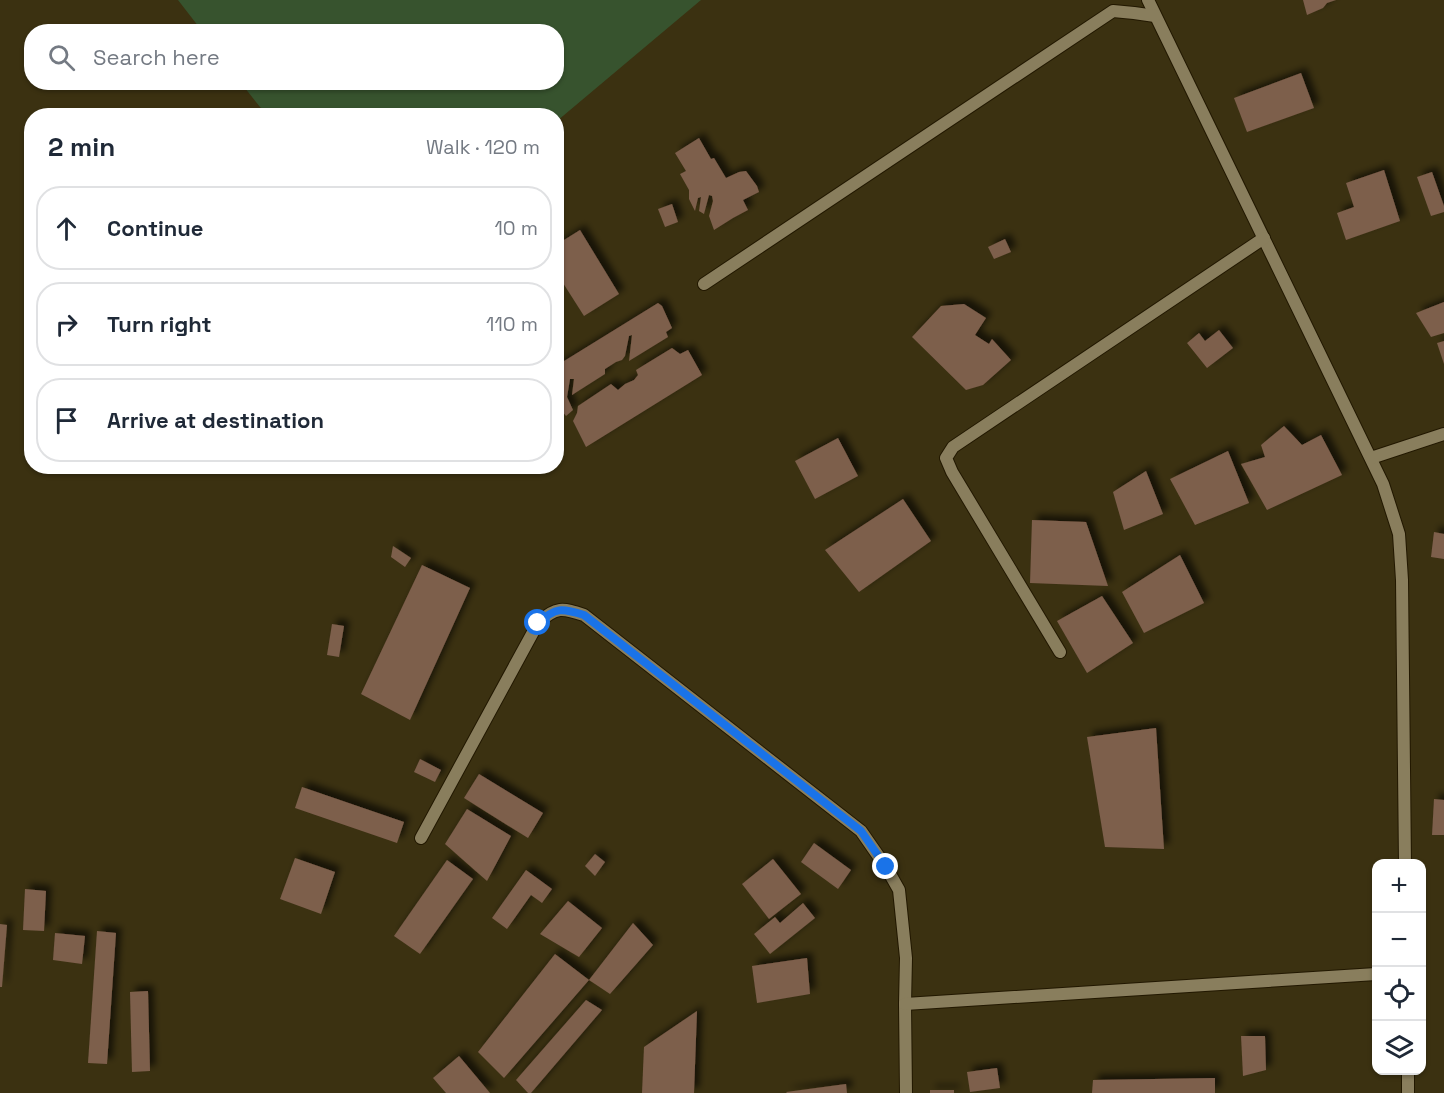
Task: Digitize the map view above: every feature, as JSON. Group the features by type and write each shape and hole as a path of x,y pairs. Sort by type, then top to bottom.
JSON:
{"street":[{"path":"1148,0 1371,458 1383,484 1399,534 1402,580 1405,859"},
{"path":"704,284 1113,11 1155,16"},
{"path":"1060,652 952,472 946,458 952,447 1264,238"},
{"path":"1371,458 1444,434"},
{"path":"420,838 538,623 549,613 566,609 584,615 861,831 886,867 899,890 906,958 906,1093"},
{"path":"905,1004 1372,974"},
{"path":"1408,1075 1408,1093"}],"green space":[{"path":"178,0 701,0 564,115 564,108 261,108 247,90 564,90 564,24 197,24"}],"building":[{"path":"1303,0 1336,0 1307,15"},
{"path":"1301,73 1314,108 1247,132 1234,98"},
{"path":"699,138 711,159 714,158 726,178 746,171 759,192 743,200 748,210 714,230 709,216 712,196 709,195 704,214 699,211 701,197 698,198 695,211 689,199 689,190 680,174 686,171 675,153"},
{"path":"1384,170 1400,221 1346,240 1337,213 1354,207 1346,183"},
{"path":"1432,172 1444,212 1431,216 1417,177"},
{"path":"672,204 678,222 665,227 658,209"},
{"path":"580,230 619,294 584,316 564,285 564,240"},
{"path":"1005,239 1011,252 994,259 988,247"},
{"path":"1444,302 1444,333 1431,337 1416,313"},
{"path":"658,303 662,306 672,328 666,332 668,337 629,361 632,335 629,336 622,360 605,369 605,374 572,395 574,379 570,379 567,397 573,410 566,416 564,414 564,361"},
{"path":"964,304 986,318 975,335 989,344 992,339 1011,360 983,385 966,390 912,337 941,306"},
{"path":"1219,330 1233,348 1207,368 1187,343 1199,333 1205,341"},
{"path":"1444,341 1444,364 1437,343"},
{"path":"672,348 680,354 688,350 702,375 586,447 573,421 578,406 611,384 618,390 634,380 638,375 636,370"},
{"path":"1284,426 1302,445 1321,435 1342,475 1267,510 1241,464 1265,457 1261,445"},
{"path":"838,438 858,476 815,499 795,461"},
{"path":"1228,451 1249,503 1195,525 1170,479"},
{"path":"1146,471 1163,514 1124,530 1113,492"},
{"path":"903,499 931,541 859,592 825,550"},
{"path":"1032,520 1086,522 1108,586 1030,583"},
{"path":"1434,532 1444,534 1444,559 1431,557"},
{"path":"393,546 411,558 405,567 391,557"},
{"path":"1180,555 1204,603 1144,633 1122,592"},
{"path":"422,565 470,588 410,720 361,694"},
{"path":"1102,596 1133,643 1087,673 1057,621"},
{"path":"332,624 344,626 339,657 327,655"},
{"path":"1156,728 1164,849 1105,847 1087,737"},
{"path":"420,759 441,770 435,782 414,772"},
{"path":"479,774 543,813 528,838 464,798"},
{"path":"302,787 404,822 397,843 295,808"},
{"path":"1434,799 1444,800 1444,835 1432,835"},
{"path":"467,809 511,836 487,881 445,844"},
{"path":"814,843 851,870 838,889 801,862"},
{"path":"595,854 605,862 595,876 585,866"},
{"path":"295,858 335,872 321,914 280,899"},
{"path":"773,859 801,894 769,919 742,884"},
{"path":"447,860 473,879 420,954 394,936"},
{"path":"526,870 552,889 542,903 531,895 507,929 492,918"},
{"path":"25,889 46,891 44,931 23,930"},
{"path":"568,901 602,928 579,957 540,934"},
{"path":"803,903 815,918 770,954 754,934 775,917 780,923"},
{"path":"633,923 653,945 610,994 589,980"},
{"path":"0,924 7,925 2,987 0,987"},
{"path":"97,931 116,933 107,1064 88,1063"},
{"path":"55,933 85,936 82,964 53,960"},
{"path":"555,954 589,980 504,1078 478,1052"},
{"path":"807,958 810,994 757,1003 752,966"},
{"path":"148,991 150,1071 132,1072 130,992"},
{"path":"586,1000 602,1010 531,1093 528,1093 516,1080"},
{"path":"697,1011 694,1093 642,1093 644,1047"},
{"path":"1241,1036 1265,1036 1266,1070 1243,1076"},
{"path":"459,1056 490,1093 446,1093 433,1078"},
{"path":"997,1068 1000,1088 970,1092 967,1072"},
{"path":"1215,1078 1215,1093 1092,1093 1093,1080"},
{"path":"846,1084 847,1093 786,1092"},
{"path":"930,1090 954,1090 954,1093 930,1093"}],"route":[{"path":"538,623 549,613 566,609 584,615 861,831 886,867"}]}
